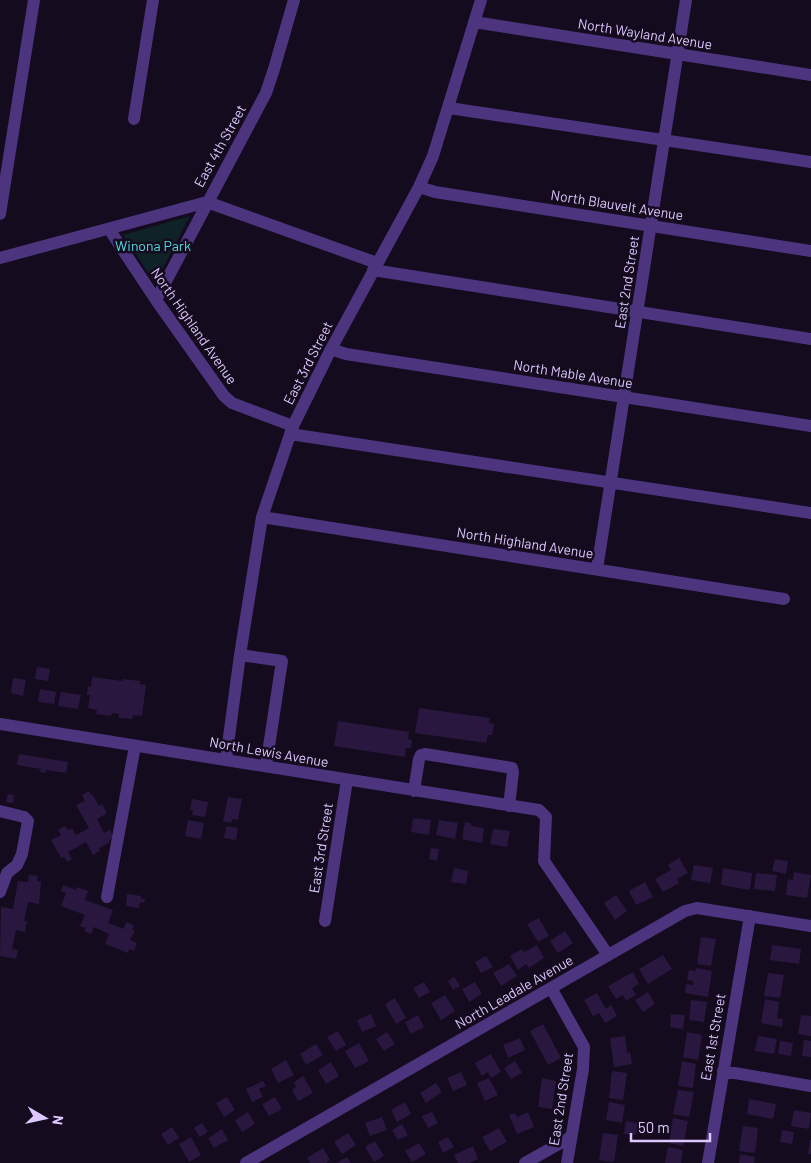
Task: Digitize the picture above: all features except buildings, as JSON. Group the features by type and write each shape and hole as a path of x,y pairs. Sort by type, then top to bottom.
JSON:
{"street":[{"path":"0,214 34,0"},
{"path":"134,119 154,0"},
{"name":"East 4th Street","path":"156,300 266,93 294,0"},
{"name":"East 3rd Street","path":"226,759 240,654 262,517 292,430 331,349 434,156 480,0"},
{"name":"East 2nd Street","path":"597,569 686,0"},
{"name":"North Wayland Avenue","path":"474,22 811,75"},
{"path":"449,108 811,162"},
{"name":"North Blauvelt Avenue","path":"419,187 435,192 811,250"},
{"path":"0,258 207,202 375,267 637,312 811,339"},
{"name":"North Highland Avenue","path":"109,229 156,300 224,396 232,403 292,430 610,483 811,513"},
{"name":"North Mable Avenue","path":"331,349 346,354 811,426"},
{"name":"North Highland Avenue","path":"262,517 784,599"},
{"path":"240,654 282,661 266,766"},
{"name":"North Lewis Avenue","path":"0,724 534,809 544,813 546,817 544,861 608,955"},
{"path":"107,897 135,746"},
{"path":"414,791 419,760 424,754 512,768 514,772 509,806"},
{"name":"East 3rd Street","path":"325,921 347,780"},
{"path":"0,811 24,817 28,822 22,854 17,864 7,873 0,892"},
{"name":"North Leadale Avenue","path":"246,1163 690,909 697,908 811,926"},
{"name":"East 1st Street","path":"708,1163 722,1071 750,916"},
{"name":"East 2nd Street","path":"551,988 584,1047 583,1069 567,1163"},
{"path":"722,1071 811,1086"},
{"path":"525,1163 571,1137"}],"green space":[{"name":"Winona Park","path":"190,216 155,283 123,235"}]}
